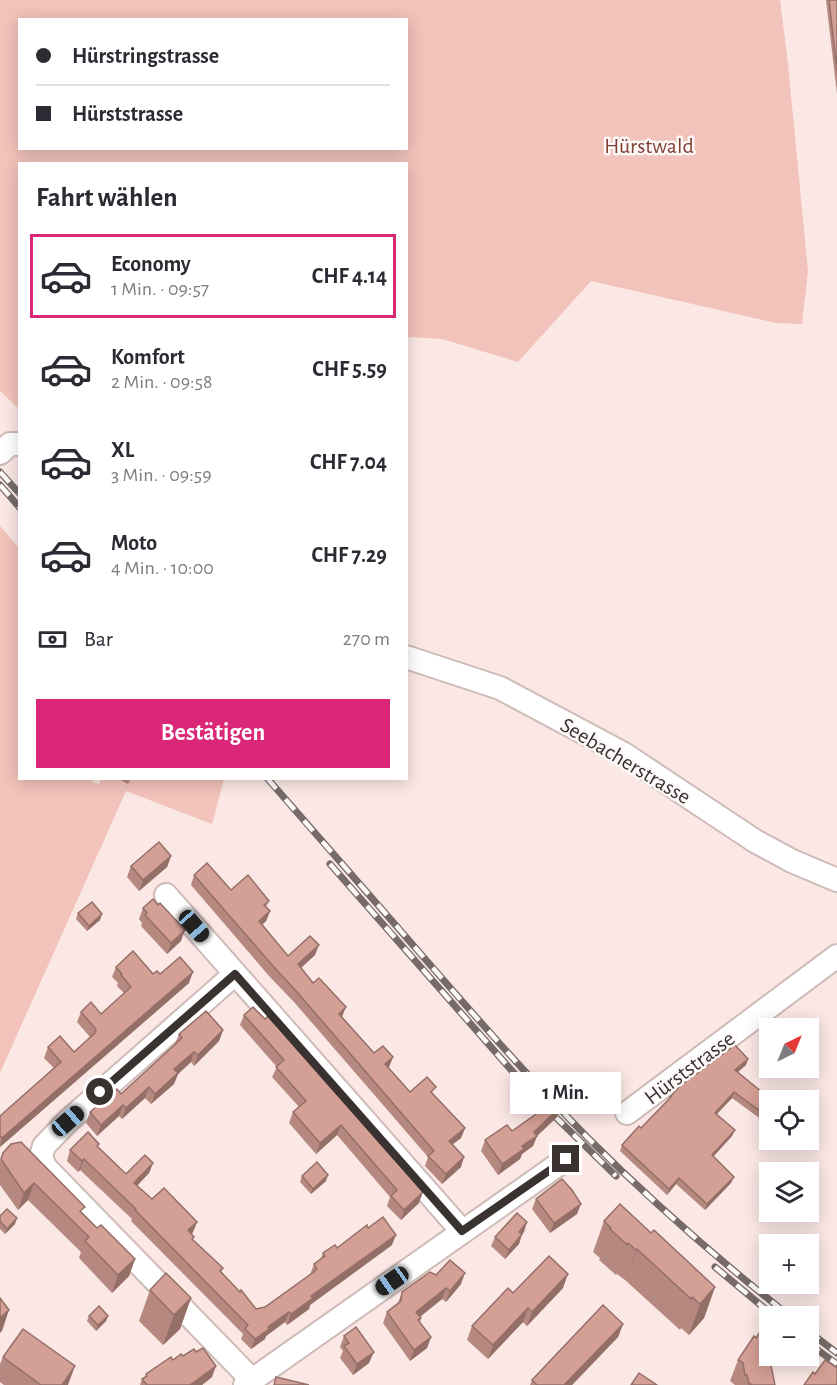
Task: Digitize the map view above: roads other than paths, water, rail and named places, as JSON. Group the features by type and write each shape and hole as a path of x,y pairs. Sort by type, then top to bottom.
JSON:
{"street":[{"path":"0,453 10,444 18,444"},
{"name":"Seebacherstrasse","path":"408,658 500,688 624,754 755,841 792,861 837,880"},
{"path":"166,895 462,1231"},
{"name":"Hürststrasse","path":"627,1113 837,956"},
{"path":"235,974 68,1121 45,1146 41,1156 45,1167 249,1382 566,1159"}],"railway":[{"path":"0,472 18,492"},
{"path":"0,485 18,506"},
{"path":"269,780 481,1023 587,1137 686,1230 777,1306"},
{"path":"330,864 535,1097 616,1176"},
{"path":"715,1267 762,1306"},
{"path":"819,1339 837,1353"},
{"path":"819,1351 837,1364"}],"park label":[{"name":"Hürstwald","path":"649,145"}]}
